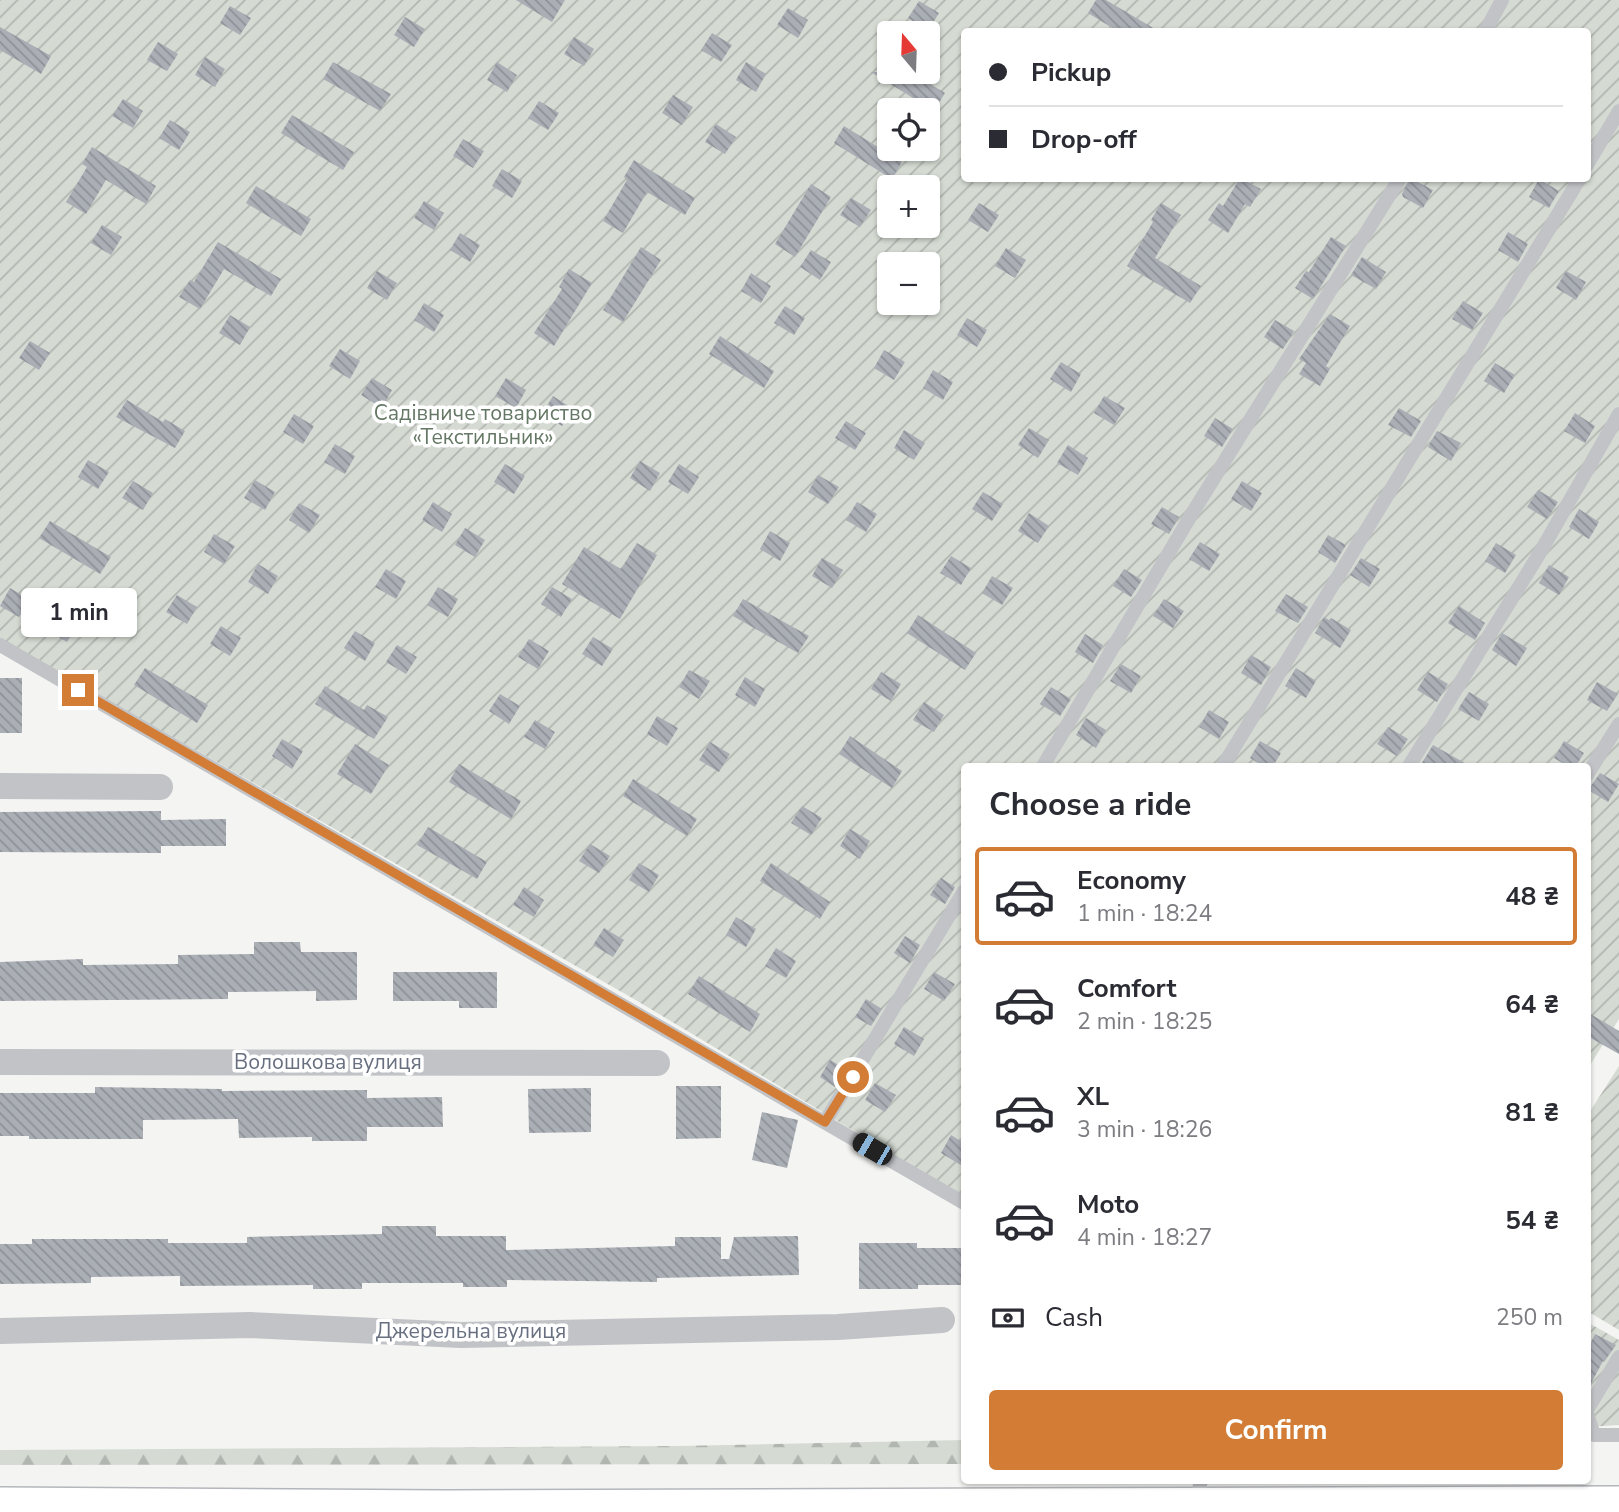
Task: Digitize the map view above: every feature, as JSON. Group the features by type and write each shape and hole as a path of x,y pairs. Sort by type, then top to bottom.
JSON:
{"main road":[{"path":"11,1508 967,1510 1198,1493 1345,1508 1583,1508 1619,1505"}],"street":[{"path":"0,786 160,787"},
{"name":"Волошкова вулиця","path":"0,1062 657,1063"},
{"name":"Джерельна вулиця","path":"0,1331 250,1325 461,1335 838,1327 942,1320"}],"lane":[{"path":"1487,28 1502,0"},
{"path":"1591,158 1619,111"},
{"path":"1045,763 1193,512 1398,182"},
{"path":"1225,763 1578,182"},
{"path":"1411,763 1541,551 1619,414"},
{"path":"0,645 961,1200"},
{"path":"1591,769 1619,724"},
{"path":"825,1122 961,896"},
{"path":"1591,1404 1619,1357"},
{"path":"1591,1425 1594,1435 1619,1435"}],"green space":[{"name":"Садівниче товариство «Текстильник»","path":"0,0 1619,0 1619,1019 1591,1064 1591,763 961,763 961,1195 634,999 0,639"},
{"path":"1619,1066 1619,1330 1591,1313 1591,1110"},
{"path":"1591,1324 1619,1340 1619,1425 1591,1427"},
{"path":"961,1440 961,1464 0,1465 0,1450 678,1446"}],"building":[{"path":"516,0 565,0 552,22"},
{"path":"1096,0 1106,0 1153,28 1112,28 1088,13"},
{"path":"919,1 939,13 934,21 913,21 908,18"},
{"path":"230,6 251,18 240,35 220,23"},
{"path":"788,8 808,20 798,38 777,25"},
{"path":"405,17 425,29 414,47 394,35"},
{"path":"0,27 51,56 41,74 0,50"},
{"path":"712,33 732,45 721,62 701,50"},
{"path":"574,37 594,49 584,66 564,54"},
{"path":"158,42 178,54 167,71 147,60"},
{"path":"205,57 225,69 215,87 195,75"},
{"path":"333,62 391,94 380,111 323,79"},
{"path":"497,62 517,75 507,92 487,80"},
{"path":"746,62 766,74 756,92 736,80"},
{"path":"890,84 930,84 945,93 940,101 940,98 913,98"},
{"path":"673,95 693,107 682,125 662,113"},
{"path":"123,99 143,111 133,128 112,116"},
{"path":"539,101 559,113 548,130 528,118"},
{"path":"292,115 354,152 343,170 281,133"},
{"path":"170,120 190,132 179,150 159,138"},
{"path":"716,124 736,137 725,154 705,142"},
{"path":"844,126 877,146 877,161 902,162 894,175 886,175 834,143"},
{"path":"463,139 484,151 473,168 453,156"},
{"path":"92,147 156,186 146,204 106,180 86,214 66,202 87,167 82,164"},
{"path":"634,160 695,198 685,215 647,192 623,233 603,221 627,180 624,177"},
{"path":"502,169 522,181 512,198 492,186"},
{"path":"1238,182 1248,182 1261,189 1250,207 1245,204 1228,233 1208,220 1219,203 1223,206"},
{"path":"1408,182 1418,182 1433,190 1423,208 1402,194"},
{"path":"1537,182 1544,182 1559,191 1549,208 1529,197"},
{"path":"811,184 831,197 795,257 775,244"},
{"path":"256,186 311,219 301,236 246,203"},
{"path":"851,198 871,210 860,227 840,215"},
{"path":"424,201 444,213 434,230 414,218"},
{"path":"979,203 999,215 988,232 968,220"},
{"path":"1161,203 1181,215 1155,258 1201,286 1190,303 1127,266"},
{"path":"102,225 122,237 111,255 91,243"},
{"path":"1508,232 1528,244 1518,262 1498,250"},
{"path":"460,233 480,245 470,262 450,250"},
{"path":"1331,237 1346,246 1313,299 1295,288 1306,271 1309,272"},
{"path":"218,242 281,279 271,296 224,269 200,309 179,297 190,280 194,282"},
{"path":"641,247 661,260 623,322 603,310"},
{"path":"1006,248 1026,260 1015,278 995,266"},
{"path":"811,250 831,262 820,280 800,267"},
{"path":"1362,257 1386,272 1376,289 1351,275"},
{"path":"569,269 592,283 554,346 534,333 562,289 559,287"},
{"path":"377,271 397,283 387,300 367,288"},
{"path":"1566,271 1586,282 1576,300 1556,288"},
{"path":"751,273 771,286 761,303 741,291"},
{"path":"1463,301 1483,313 1472,330 1452,319"},
{"path":"424,303 444,315 434,332 414,320"},
{"path":"785,306 805,318 794,335 774,323"},
{"path":"1330,314 1350,326 1326,366 1330,369 1320,386 1299,374 1306,363 1299,359"},
{"path":"230,315 250,327 240,345 219,333"},
{"path":"967,318 987,330 977,347 957,335"},
{"path":"1275,320 1294,331 1283,349 1264,337"},
{"path":"720,336 774,371 764,388 709,354"},
{"path":"30,341 50,353 39,370 19,358"},
{"path":"340,349 360,361 350,379 329,366"},
{"path":"884,350 905,362 894,380 874,368"},
{"path":"1061,362 1081,374 1071,392 1050,379"},
{"path":"1495,363 1515,375 1504,393 1484,381"},
{"path":"933,370 953,382 943,400 923,388"},
{"path":"372,378 392,390 382,408 361,395"},
{"path":"506,378 526,390 516,408 495,396"},
{"path":"553,396 573,409 562,426 542,414"},
{"path":"1104,396 1125,408 1114,425 1094,413"},
{"path":"127,400 163,422 165,419 185,431 175,448 116,417"},
{"path":"1399,408 1421,421 1411,437 1388,425"},
{"path":"1575,413 1595,426 1585,443 1564,431"},
{"path":"294,414 314,426 303,444 283,432"},
{"path":"1215,418 1233,429 1222,447 1204,436"},
{"path":"846,421 866,433 855,450 835,438"},
{"path":"1029,428 1049,440 1038,458 1018,445"},
{"path":"904,430 925,443 914,460 894,448"},
{"path":"1437,431 1461,443 1451,461 1428,447"},
{"path":"335,444 355,456 345,474 324,462"},
{"path":"1068,445 1088,458 1078,475 1057,463"},
{"path":"88,460 109,472 98,489 78,477"},
{"path":"640,461 660,473 650,491 630,478"},
{"path":"505,464 525,476 514,494 494,482"},
{"path":"679,464 699,477 688,494 668,482"},
{"path":"818,475 839,487 828,504 808,492"},
{"path":"255,480 275,492 265,510 244,498"},
{"path":"133,481 153,493 143,510 122,498"},
{"path":"1242,481 1262,493 1251,511 1231,499"},
{"path":"1538,490 1558,502 1547,519 1527,507"},
{"path":"983,492 1003,504 992,521 972,509"},
{"path":"433,502 452,514 442,532 422,520"},
{"path":"857,502 877,514 866,532 846,520"},
{"path":"299,503 320,515 309,533 289,520"},
{"path":"1162,507 1179,517 1169,534 1151,524"},
{"path":"1579,509 1599,522 1589,539 1569,527"},
{"path":"1029,513 1049,526 1038,543 1018,531"},
{"path":"50,521 111,557 100,574 39,538"},
{"path":"465,528 485,540 475,557 455,545"},
{"path":"770,531 790,543 780,561 760,549"},
{"path":"214,534 235,546 224,564 204,552"},
{"path":"1328,535 1346,545 1335,563 1318,552"},
{"path":"1200,542 1220,554 1209,571 1189,559"},
{"path":"637,543 657,555 620,619 562,584 584,547 621,569"},
{"path":"1496,543 1516,555 1505,573 1485,561"},
{"path":"951,556 971,568 961,585 940,573"},
{"path":"822,558 843,570 832,588 812,576"},
{"path":"1361,558 1380,569 1369,587 1350,575"},
{"path":"258,564 278,576 268,594 248,582"},
{"path":"1549,565 1569,577 1559,595 1539,583"},
{"path":"386,569 406,581 396,599 375,587"},
{"path":"1124,569 1142,580 1131,597 1113,586"},
{"path":"992,576 1013,588 1002,605 982,593"},
{"path":"438,587 458,599 448,617 427,605"},
{"path":"552,587 572,599 561,617 541,604"},
{"path":"10,588 30,600 19,617 0,606"},
{"path":"1286,594 1308,607 1298,623 1275,611"},
{"path":"177,595 197,607 187,624 166,612"},
{"path":"743,599 809,636 798,653 733,616"},
{"path":"1164,599 1184,611 1173,628 1153,616"},
{"path":"1459,606 1485,623 1475,640 1448,623"},
{"path":"57,613 77,625 67,642 47,630"},
{"path":"918,615 976,653 965,670 907,633"},
{"path":"1324,617 1329,620 1331,618 1351,630 1340,648 1315,633"},
{"path":"221,626 241,638 230,656 210,644"},
{"path":"355,631 375,643 365,661 344,648"},
{"path":"1502,633 1527,648 1516,666 1492,650"},
{"path":"1085,634 1103,645 1093,663 1075,652"},
{"path":"593,637 613,649 602,666 582,654"},
{"path":"529,639 549,651 538,669 518,657"},
{"path":"397,645 417,657 406,674 386,662"},
{"path":"1251,655 1271,667 1261,685 1241,673"},
{"path":"1121,664 1141,676 1131,693 1110,681"},
{"path":"145,668 208,705 197,723 134,685"},
{"path":"1296,668 1316,681 1306,698 1285,686"},
{"path":"689,670 710,681 699,699 679,687"},
{"path":"881,672 901,684 891,701 871,689"},
{"path":"1428,672 1448,684 1437,702 1417,690"},
{"path":"745,677 765,689 755,707 735,695"},
{"path":"0,678 22,678 22,733 0,733"},
{"path":"1597,682 1618,694 1607,711 1587,700"},
{"path":"325,686 364,710 367,705 388,717 374,739 315,704"},
{"path":"1051,687 1071,699 1060,716 1040,704"},
{"path":"1469,692 1489,704 1479,721 1458,709"},
{"path":"500,694 520,706 509,724 489,711"},
{"path":"924,702 944,715 934,732 913,720"},
{"path":"1209,710 1229,722 1219,739 1199,727"},
{"path":"657,716 678,728 667,746 647,734"},
{"path":"1086,718 1106,730 1096,748 1076,735"},
{"path":"535,720 555,732 545,749 524,737"},
{"path":"1388,727 1408,739 1397,756 1377,744"},
{"path":"850,736 902,771 892,788 839,754"},
{"path":"282,739 303,751 292,769 272,756"},
{"path":"1260,741 1281,753 1275,763 1258,763 1250,758"},
{"path":"1564,741 1584,753 1578,763 1562,763 1554,758"},
{"path":"710,742 730,754 719,772 699,760"},
{"path":"355,744 389,765 371,794 337,774"},
{"path":"1433,745 1465,763 1422,763"},
{"path":"459,764 521,801 511,819 449,782"},
{"path":"1600,773 1619,784 1608,802 1591,792 1591,786"},
{"path":"633,779 697,819 687,836 623,796"},
{"path":"802,806 822,818 811,835 791,823"},
{"path":"161,811 161,820 226,819 226,846 161,846 161,853 0,852 0,812"},
{"path":"428,827 487,862 477,879 417,845"},
{"path":"850,829 870,841 860,859 840,846"},
{"path":"590,844 610,856 599,873 579,861"},
{"path":"639,863 659,875 649,892 629,880"},
{"path":"771,863 830,902 820,919 760,881"},
{"path":"941,878 955,887 945,904 930,895"},
{"path":"524,887 544,900 534,917 513,905"},
{"path":"736,917 756,929 746,947 726,935"},
{"path":"604,928 624,940 613,957 593,945"},
{"path":"905,936 920,945 910,963 894,953"},
{"path":"254,942 300,942 301,952 357,952 357,1000 316,1001 316,991 228,992 228,999 0,1001 0,962 83,959 83,965 178,964 178,955 254,954"},
{"path":"776,948 796,961 786,978 765,966"},
{"path":"393,972 497,972 497,1008 459,1008 459,1001 393,1001"},
{"path":"934,972 955,984 944,1001 924,989"},
{"path":"699,976 760,1014 750,1032 688,994"},
{"path":"866,999 882,1009 871,1026 855,1017"},
{"path":"1591,1014 1619,1031 1619,1054 1591,1038"},
{"path":"904,1027 924,1039 914,1056 894,1044"},
{"path":"830,1060 846,1069 835,1087 820,1077"},
{"path":"875,1083 896,1095 885,1112 865,1100"},
{"path":"676,1086 721,1086 721,1138 676,1139"},
{"path":"95,1087 222,1091 367,1090 367,1098 442,1097 443,1127 367,1127 367,1141 312,1141 312,1137 239,1138 238,1119 143,1120 143,1139 29,1139 29,1136 0,1136 0,1093 95,1093"},
{"path":"591,1088 591,1132 529,1133 528,1089"},
{"path":"762,1112 798,1120 787,1168 752,1160"},
{"path":"951,1135 961,1141 961,1165 941,1153"},
{"path":"382,1226 436,1226 436,1236 506,1236 506,1250 675,1246 675,1237 721,1237 721,1259 729,1259 734,1237 798,1236 799,1275 657,1278 657,1282 507,1280 507,1287 463,1287 463,1283 362,1283 362,1289 313,1289 313,1285 180,1286 180,1276 91,1277 91,1283 0,1284 0,1244 32,1244 32,1239 168,1239 168,1243 247,1243 247,1237 382,1234"},
{"path":"859,1243 917,1243 917,1248 961,1248 961,1285 918,1285 918,1289 859,1289"},
{"path":"1595,1334 1616,1345 1603,1361 1591,1384 1591,1342"}],"route":[{"path":"78,690 825,1122 853,1077"}]}
